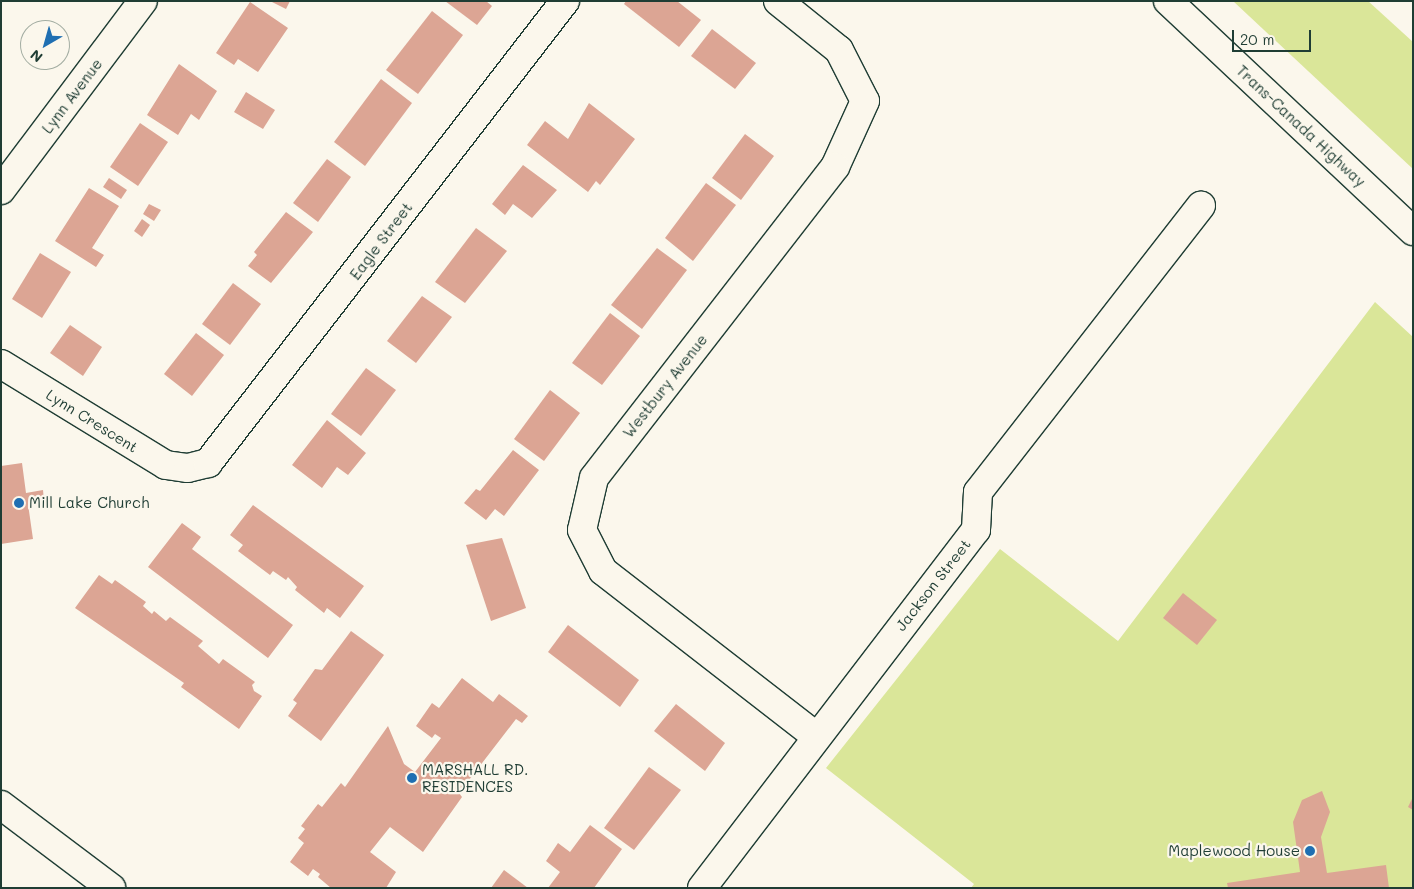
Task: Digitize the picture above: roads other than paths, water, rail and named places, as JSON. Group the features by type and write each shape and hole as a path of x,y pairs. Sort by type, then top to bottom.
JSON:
{"main road":[{"name":"Lynn Avenue","path":"1,190 142,1"},
{"name":"Eagle Street","path":"188,468 208,463 225,444 565,1"},
{"name":"Westbury Avenue","path":"778,1 839,50 865,101 835,167 594,478 582,530 603,571 816,736"},
{"name":"Trans-Canada Highway","path":"1168,1 1413,231"},
{"name":"Jackson Street","path":"702,888 816,736 976,530 978,492 1201,206"},
{"name":"Lynn Crescent","path":"1,364 146,454 166,465 188,468"},
{"path":"1,805 111,888"}],"place":[{"name":"Mill Lake Church","path":"19,503"},
{"name":"MARSHALL RD. RESIDENCES","path":"412,778"},
{"name":"Maplewood House","path":"1310,851"}]}
